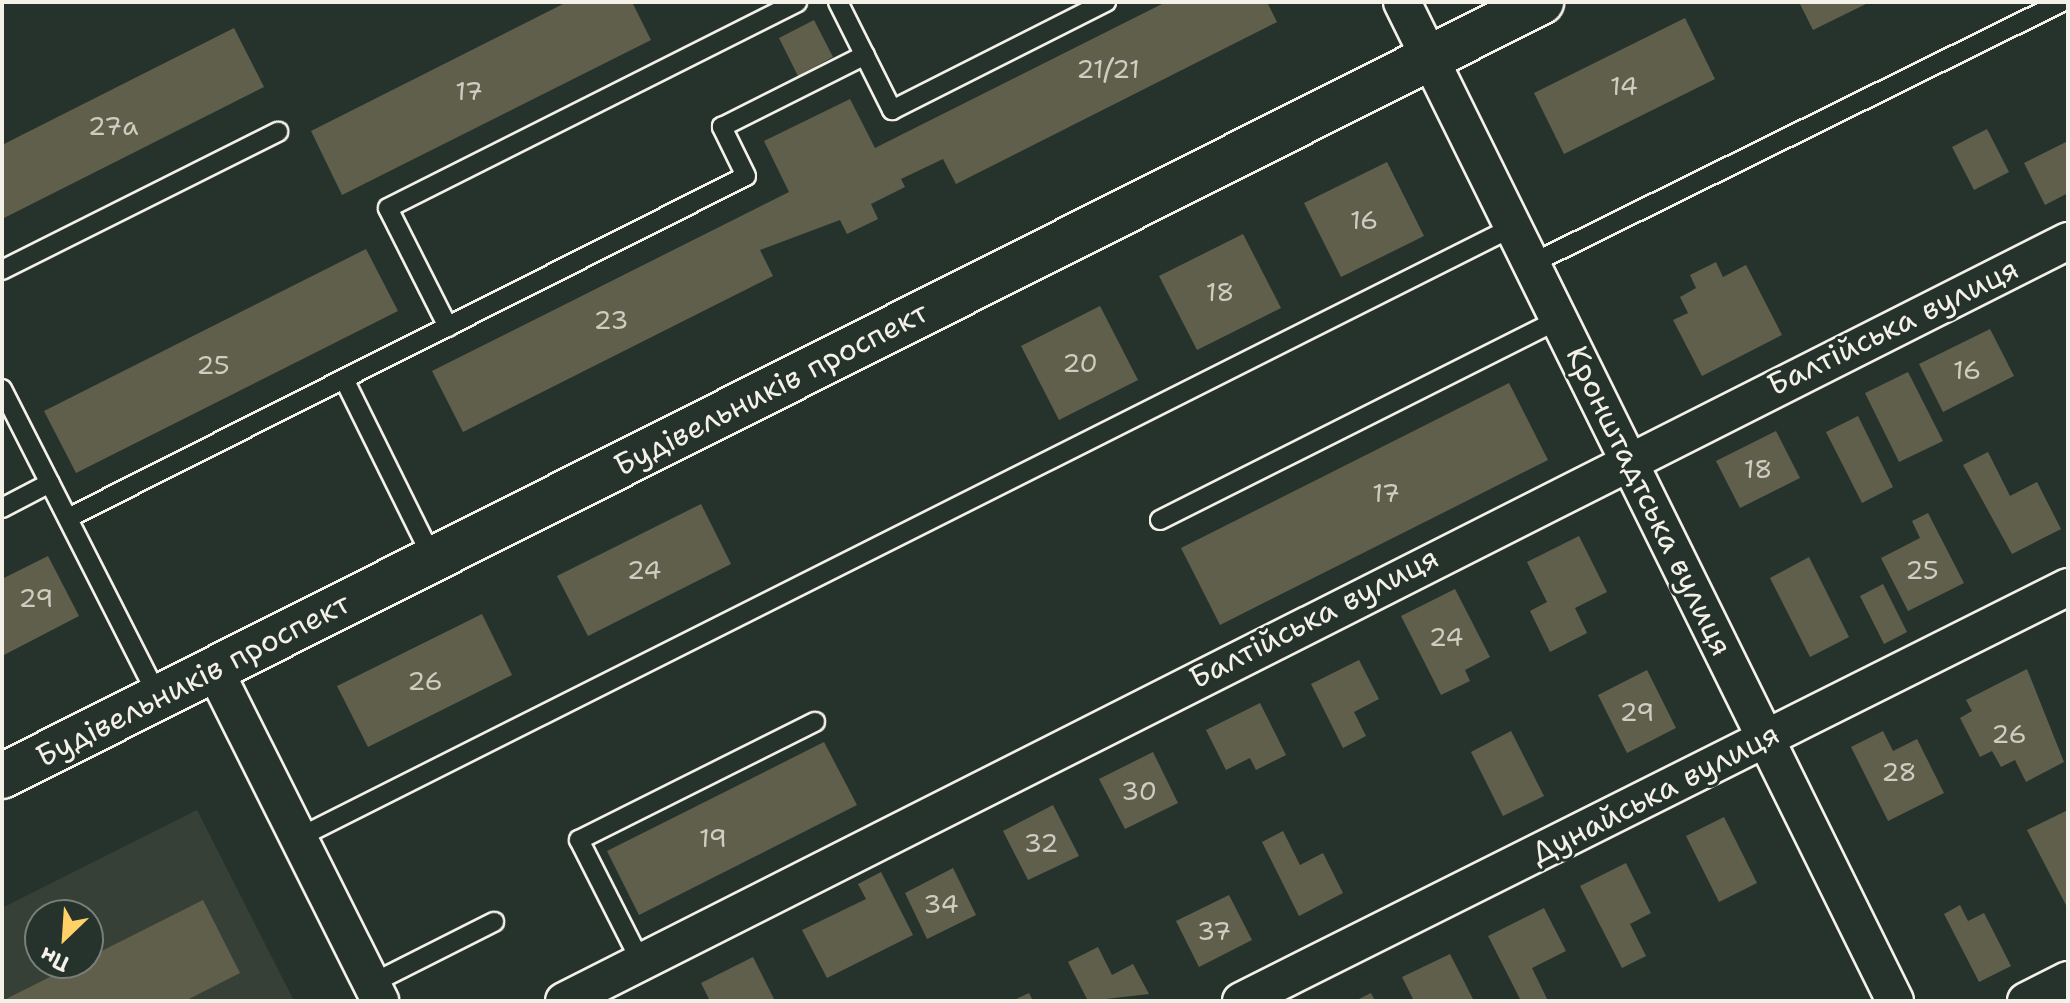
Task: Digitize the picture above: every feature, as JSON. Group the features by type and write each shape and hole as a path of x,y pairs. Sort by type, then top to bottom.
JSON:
{"main road":[{"name":"Будівельників проспект","path":"2,776 1541,2"}],"street":[{"name":"Кронштадтська вулиця","path":"1402,2 1895,1001"},
{"name":"Балтійська вулиця","path":"564,1001 1627,459 2068,241"},
{"name":"Дунайська вулиця","path":"1241,1001 2068,587"},
{"path":"214,669 375,992"},
{"path":"2026,1001 2068,980"}],"lane":[{"path":"448,327 388,208 797,2"},
{"path":"838,2 892,110 1106,2"},
{"path":"1531,264 2063,2 2068,10"},
{"path":"68,518 746,176 722,127 865,55"},
{"path":"2,270 278,132"},
{"path":"298,838 1513,227"},
{"path":"1160,520 1559,319"},
{"path":"344,379 434,559"},
{"path":"2,389 158,697"},
{"path":"2,508 50,483"},
{"path":"641,962 579,840 815,722"},
{"path":"375,992 494,922"}],"shaded area":[{"path":"197,810 294,1001 2,1001 2,908"}],"building":[{"path":"567,2 632,2 651,40 342,195 311,131"},
{"path":"1166,2 1267,2 1277,22 956,184 943,159 901,179 905,187 871,204 878,219 847,234 840,220 760,250 773,276 463,432 432,371 789,192 764,141 850,99 875,148"},
{"path":"1799,2 1870,2 1813,30"},
{"path":"1685,18 1715,79 1564,154 1534,93"},
{"path":"814,20 833,57 798,76 779,38"},
{"path":"234,28 264,87 2,219 2,145"},
{"path":"1987,129 2009,172 1974,190 1952,147"},
{"path":"2068,141 2068,193 2045,205 2024,163"},
{"path":"1387,162 1424,236 1341,277 1304,203"},
{"path":"1243,234 1281,308 1197,350 1159,276"},
{"path":"366,249 398,311 76,473 44,411"},
{"path":"1716,262 1723,277 1746,265 1782,335 1702,376 1673,320 1688,313 1680,297 1696,288 1690,275"},
{"path":"1100,306 1138,380 1059,420 1021,346"},
{"path":"1990,329 2014,376 1943,412 1919,364"},
{"path":"1908,372 1943,441 1899,462 1865,393"},
{"path":"1509,383 1548,460 1220,625 1181,548"},
{"path":"1858,416 1893,487 1862,503 1826,432"},
{"path":"1776,431 1800,478 1740,508 1716,461"},
{"path":"1988,452 2010,496 2037,482 2061,529 2012,554 1963,465"},
{"path":"701,504 731,564 588,636 557,576"},
{"path":"1928,513 1964,583 1908,611 1881,558 1920,538 1912,521"},
{"path":"1579,536 1607,592 1575,608 1587,633 1550,652 1530,611 1547,602 1527,562"},
{"path":"48,556 79,616 2,656 2,579"},
{"path":"1809,557 1849,637 1810,657 1770,578"},
{"path":"1883,584 1907,632 1884,644 1860,596"},
{"path":"1455,589 1490,657 1465,670 1470,681 1441,695 1401,616"},
{"path":"482,614 512,675 368,747 337,686"},
{"path":"1359,660 1379,699 1354,712 1366,736 1343,748 1311,684"},
{"path":"2027,669 2064,762 2026,782 2015,760 2001,767 1992,751 1980,757 1960,718 1972,711 1966,700"},
{"path":"1647,670 1676,728 1627,753 1598,695"},
{"path":"1260,703 1286,755 1256,770 1250,758 1226,770 1206,730"},
{"path":"1511,731 1544,796 1503,816 1471,752"},
{"path":"1883,731 1893,751 1917,739 1944,793 1888,821 1851,747"},
{"path":"824,742 857,805 639,915 607,851"},
{"path":"1153,752 1178,803 1125,829 1099,779"},
{"path":"1053,805 1079,856 1028,880 1003,831"},
{"path":"2068,810 2068,909 2027,830"},
{"path":"1724,817 1757,883 1719,902 1686,836"},
{"path":"1283,831 1300,865 1323,853 1343,893 1299,916 1262,842"},
{"path":"1626,863 1651,913 1630,924 1646,956 1622,968 1580,886"},
{"path":"953,868 976,915 927,939 905,893"},
{"path":"881,872 913,935 827,978 802,930 866,899 858,884"},
{"path":"1229,895 1252,940 1199,967 1176,921"},
{"path":"203,900 240,973 185,1001 2,1001 46,979 104,979 104,950"},
{"path":"1960,905 1968,921 1984,913 2011,966 1979,982 1944,914"},
{"path":"1544,908 1566,951 1532,968 1548,1001 1521,1001 1488,936"},
{"path":"1098,947 1112,975 1133,964 1149,994 1088,1001 1068,962"},
{"path":"1450,954 1474,1001 1414,1001 1402,977"},
{"path":"753,957 775,1001 710,1001 701,983"},
{"path":"1029,993 1033,1001 1012,1001"},
{"path":"1371,993 1375,1001 1355,1001"}]}
